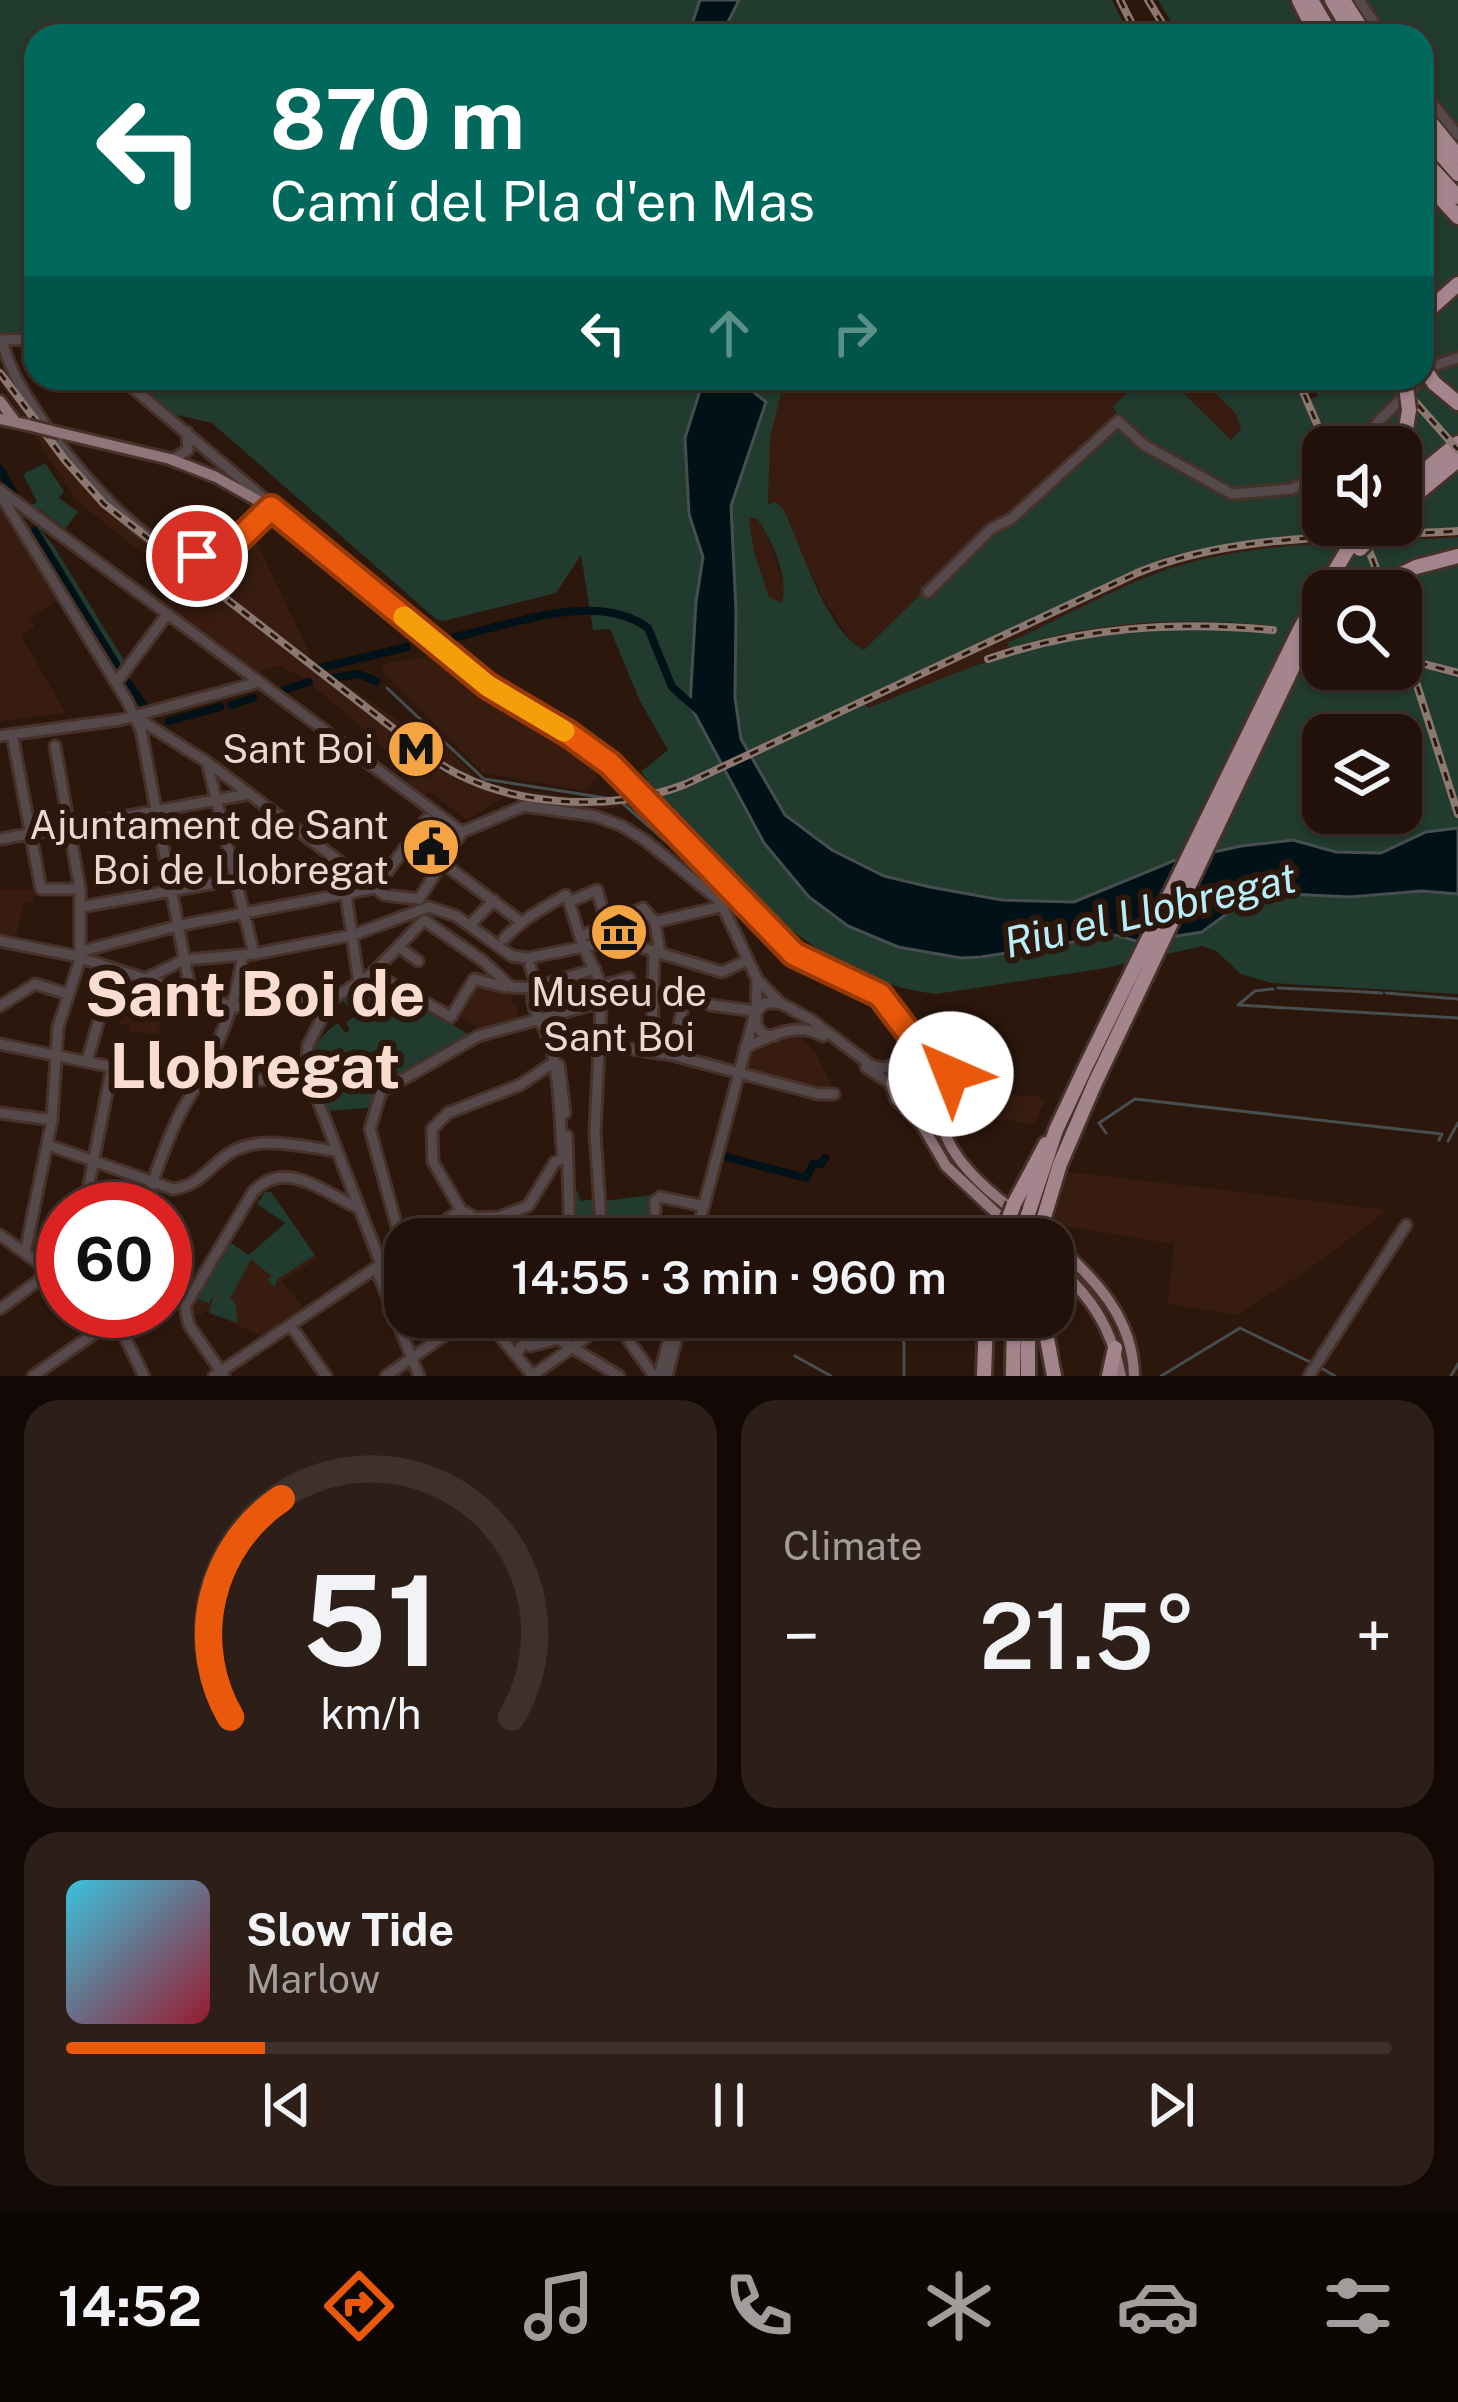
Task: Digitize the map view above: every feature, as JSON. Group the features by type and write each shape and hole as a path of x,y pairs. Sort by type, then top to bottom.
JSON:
{"highway":[{"path":"1434,127 1458,156"},
{"path":"1434,147 1458,174"},
{"path":"1434,171 1458,197"},
{"path":"1434,191 1458,218"},
{"path":"1434,305 1458,284"},
{"path":"1406,390 1406,426"},
{"path":"1422,473 1458,443"},
{"path":"1422,490 1458,460"},
{"path":"1049,1218 1060,1164 1139,980 1162,910 1322,588 1352,546"},
{"path":"1340,570 1352,546"},
{"path":"1410,570 1458,556"},
{"path":"1009,1218 1034,1160 1056,1130 1139,980 1302,651"},
{"path":"1292,674 1302,658"},
{"path":"1027,1218 1056,1130"},
{"path":"984,1376 985,1338"},
{"path":"1013,1376 1014,1338"},
{"path":"1028,1338 1028,1376"},
{"path":"1047,1338 1055,1374"},
{"path":"1108,1376 1115,1348"}],"main road":[{"path":"0,401 22,424"},
{"path":"0,419 170,459 271,508 488,686 610,764 794,954 871,990 925,1054 941,1060 951,1074 950,1094 928,1113 911,1112"},
{"path":"909,1030 891,1084 896,1099 911,1112 946,1166 1002,1218"},
{"path":"902,1061 925,1054"},
{"path":"940,1107 943,1133 955,1153 1025,1218"},
{"path":"1074,1263 1112,1302 1131,1345 1134,1376"},
{"path":"1074,1282 1090,1297 1107,1325 1121,1376"}],"street":[{"path":"1434,105 1458,135"},
{"path":"1,340 8,366 62,450 98,491 167,547 189,557 209,554 239,539 271,508"},
{"path":"136,390 296,527"},
{"path":"1376,426 1415,390"},
{"path":"928,592 991,529 1011,519 1118,421 1144,446 1232,494 1292,489 1302,484"},
{"path":"170,459 188,450 187,432"},
{"path":"0,492 141,730 191,994"},
{"path":"0,492 462,832"},
{"path":"10,511 22,522 28,512"},
{"path":"27,538 25,527 33,521 56,533"},
{"path":"116,683 166,616"},
{"path":"225,690 238,679 236,668"},
{"path":"80,890 40,889 4,735 134,716 256,682"},
{"path":"134,716 207,762 385,895 419,899"},
{"path":"25,1253 52,1120 58,1028 79,956 80,890 56,746"},
{"path":"154,1182 180,1115 200,1084 248,955 246,916 207,762"},
{"path":"0,839 249,794"},
{"path":"419,899 462,832 519,806 595,816 646,841 724,906 757,979 783,1007 789,1024 779,1035"},
{"path":"79,956 177,926 375,888 405,848"},
{"path":"81,907 337,861"},
{"path":"444,864 520,921"},
{"path":"569,902 597,890 607,926"},
{"path":"346,895 359,983"},
{"path":"504,939 520,921 566,895 580,942 602,986 595,1132 601,1218"},
{"path":"419,899 424,915 511,987"},
{"path":"470,925 494,900"},
{"path":"655,922 724,906"},
{"path":"0,941 79,956 231,1007 324,1001 373,973 434,908 470,925 512,956 528,958 580,942 643,908 655,922 657,953 652,1050"},
{"path":"145,979 184,961 248,955 353,935 424,915"},
{"path":"580,942 599,946 616,940 722,972 748,960"},
{"path":"399,947 418,961"},
{"path":"373,973 451,1017 474,979 511,987 592,970"},
{"path":"88,1061 113,971"},
{"path":"602,986 629,978"},
{"path":"701,1218 755,1014 757,979"},
{"path":"533,980 531,1002 553,1063 562,1159 555,1162 528,1206 487,1219 468,1216 430,1151 432,1129 438,1119 520,1085 553,1063"},
{"path":"0,1006 35,984 68,994"},
{"path":"654,993 685,998 672,1055"},
{"path":"324,1001 327,1008 308,1045 305,1066 418,1374 432,1376"},
{"path":"395,1218 370,1129 380,1092 478,1036 542,1025 598,1003"},
{"path":"755,1014 763,1004 783,1007 810,1019 872,1066 883,1068 902,1061"},
{"path":"710,1005 755,1014"},
{"path":"755,1014 761,1033 779,1035"},
{"path":"542,1025 550,1030 564,1087 569,1218"},
{"path":"745,1048 795,1028 808,1028 891,1084"},
{"path":"0,1043 112,1067 90,1182"},
{"path":"633,1049 834,1094"},
{"path":"200,1084 309,1077"},
{"path":"0,1113 52,1120"},
{"path":"192,1183 247,1145 272,1143 336,1151"},
{"path":"48,1145 148,1182"},
{"path":"354,1206 292,1176 275,1176 257,1188 190,1294 185,1310 189,1325 220,1374 384,1262"},
{"path":"655,1212 656,1196 704,1206"},
{"path":"449,1218 461,1210"},
{"path":"1309,1376 1406,1225"},
{"path":"0,1235 36,1261"},
{"path":"0,1309 36,1282"},
{"path":"291,1326 326,1376"},
{"path":"33,1376 88,1338"},
{"path":"124,1338 144,1376"},
{"path":"386,1376 441,1338"},
{"path":"502,1338 531,1374"},
{"path":"531,1374 586,1338"},
{"path":"628,1338 655,1375"},
{"path":"655,1375 670,1338"},
{"path":"515,1354 530,1340 558,1339 620,1376"},
{"path":"530,1340 531,1374"}],"shaded area":[{"path":"0,366 51,437 155,541 188,564 254,537 310,654 306,657 406,726 412,719 429,728 479,781 606,801 673,787 688,790 647,804 605,809 503,798 467,820 429,791 425,795 408,782 411,777 367,731 304,679 279,665 259,672 165,602 178,582 77,501 0,383"},
{"path":"782,390 1131,390 1108,429 930,585 921,587 920,596 864,650 851,641 825,601 791,525 768,505 770,438"},
{"path":"1180,390 1212,390 1236,414 1241,430 1231,440"},
{"path":"0,505 58,601 30,617 35,627 21,636 66,713 0,721"},
{"path":"749,517 757,519 766,532 784,584 786,595 781,603 769,597 754,552"},
{"path":"1458,529 1458,537 1422,539 1422,531"},
{"path":"1302,539 1302,546 1322,546 1277,549 1136,582 1007,643 1011,648 1054,634 1171,620 1276,627 1275,633 1173,628 1110,632 1017,652 867,708 862,699 1169,556 1230,543"},
{"path":"440,654 489,694 603,768 587,791 483,773 380,669 388,663"},
{"path":"0,889 37,889 33,902 24,903 15,940 0,937"},
{"path":"476,981 514,991 515,1025 485,1032 457,1015"},
{"path":"139,982 169,992 166,1004 143,1000 137,1018 161,1022 158,1034 130,1032 131,1027 118,1023 128,1002 109,991 133,997"},
{"path":"799,1035 815,1052 829,1088 823,1091 744,1074 750,1054"},
{"path":"999,1093 1036,1094 1045,1102 1034,1124 996,1119"},
{"path":"1068,1172 1388,1210 1238,1315 1168,1304 1174,1244 1074,1227 1074,1218 1055,1218"},
{"path":"290,1220 317,1259 282,1281 305,1309 264,1337 204,1310 201,1316 192,1313 194,1298 209,1303 218,1261 231,1243 249,1255"}],"green space":[{"path":"0,0 700,0 692,24 24,24 24,335 0,332"},
{"path":"739,0 1112,0 1124,24 727,24"},
{"path":"1158,0 1458,0 1458,529 1422,531 1422,426 1302,426 1302,539 1230,543 1169,556 862,699 868,708 997,658 1080,638 1177,629 1275,632 1275,626 1174,622 1076,631 1010,648 1007,643 1121,588 1192,562 1291,546 1422,546 1422,539 1458,537 1458,670 1422,661 1422,570 1302,570 1302,690 1422,690 1422,668 1458,677 1458,828 1415,836 1381,853 1336,852 1293,840 1241,846 1173,861 1075,902 1003,900 884,876 832,850 785,815 741,739 735,698 731,506 766,403 751,390 782,390 770,438 768,504 776,502 783,509 826,606 837,625 864,650 919,596 921,586 930,585 1108,429 1104,424 1116,413 1113,406 1130,390 1180,390 1231,440 1241,430 1236,414 1212,390 1297,390 1303,402 1318,396 1315,390 1434,390 1434,24 1173,24","holes":["749,517 757,519 778,560 781,603 769,597 754,552"]},
{"path":"143,390 700,390 685,438 689,514 703,557 690,705 764,843 1068,943 1115,934 1140,942 1202,932 1240,904 1270,893 1458,894 1458,994 1271,983 1241,974 1216,951 1202,946 1106,968 936,994 891,984 848,967 808,942 733,879 641,772 668,750 640,701 610,629 593,630 581,555 556,593 436,619 212,423 169,413"},
{"path":"45,463 64,491 59,498 78,512 65,529 30,506 37,502 23,474"},
{"path":"38,527 125,662 118,671 35,543 30,533"},
{"path":"373,976 468,1034 468,1039 377,1088 368,1108 326,1111 314,1074 314,1052 338,1023 345,1033 350,1030 346,1022 354,1017 342,998"},
{"path":"922,1061 937,1068 944,1083 937,1098 922,1105 907,1098 900,1083 907,1068"},
{"path":"578,1191 580,1201 598,1199 599,1218 571,1218 570,1192"},
{"path":"265,1192 271,1192 315,1255 278,1279 274,1287 268,1280 271,1276 251,1259 230,1299 235,1302 238,1323 209,1313 214,1293 209,1303 194,1298 231,1243 249,1255 285,1223 257,1204"},
{"path":"651,1195 652,1218 605,1218 605,1201"}],"water":[{"path":"700,0 739,0 727,24 692,24"},
{"name":"Riu el Llobregat","path":"700,390 751,390 766,402 731,506 735,698 741,739 785,815 832,850 884,876 1002,900 1074,902 1173,861 1241,846 1293,840 1336,852 1381,853 1426,832 1458,828 1458,894 1270,893 1240,904 1202,932 1140,942 1115,935 981,957 898,947 848,926 809,897 764,843 690,705 703,557 689,514 685,438"}],"waterway":[{"path":"0,469 15,496"},
{"path":"35,531 119,669"},
{"path":"455,637 553,614 604,612 627,617 648,628 672,687 698,710"},
{"path":"320,668 407,647"},
{"path":"334,678 358,674 376,681"},
{"path":"284,690 309,682"},
{"path":"128,683 143,704"},
{"path":"387,688 484,779 619,800 678,852"},
{"path":"231,705 253,698"},
{"path":"169,721 220,707"},
{"path":"1278,988 1347,991"},
{"path":"1273,989 1255,991 1238,1005 1458,1018"},
{"path":"1349,991 1382,993"},
{"path":"1386,993 1458,999"},
{"path":"1106,1133 1099,1123 1135,1099 1442,1134 1439,1140"},
{"path":"1448,1141 1458,1123"},
{"path":"723,1156 806,1178 813,1164 825,1158"},
{"path":"1161,1376 1240,1328 1310,1362"},
{"path":"903,1338 904,1376"},
{"path":"795,1356 831,1376"},
{"path":"1451,1376 1458,1364"},
{"path":"1321,1368 1335,1376"}],"tunnel":[{"path":"405,848 425,821"}],"railway":[{"path":"1120,0 1132,24"},
{"path":"1148,0 1163,24"},
{"path":"0,373 104,504 434,760 492,788 557,801 625,800 686,784 1137,573 1174,560 1294,539 1458,531"},
{"path":"1302,390 1318,426"},
{"path":"1405,390 1458,450"},
{"path":"1367,546 1377,570"},
{"path":"988,659 1059,640 1129,629 1273,630"},
{"path":"1422,664 1458,673"},
{"path":"1419,690 1458,814"}],"slow traffic":[{"path":"404,617 488,686 564,731"}],"place":[{"name":"Sant Boi","path":"416,749"},
{"name":"Ajuntament de Sant Boi de Llobregat","path":"431,847"},
{"name":"Museu de Sant Boi","path":"619,932"}],"district":[{"name":"Sant Boi de Llobregat","path":"255,1030"}],"route":[{"path":"197,556 239,539 271,508 488,686 610,764 794,954 880,995 925,1054 941,1060 951,1074"}]}
